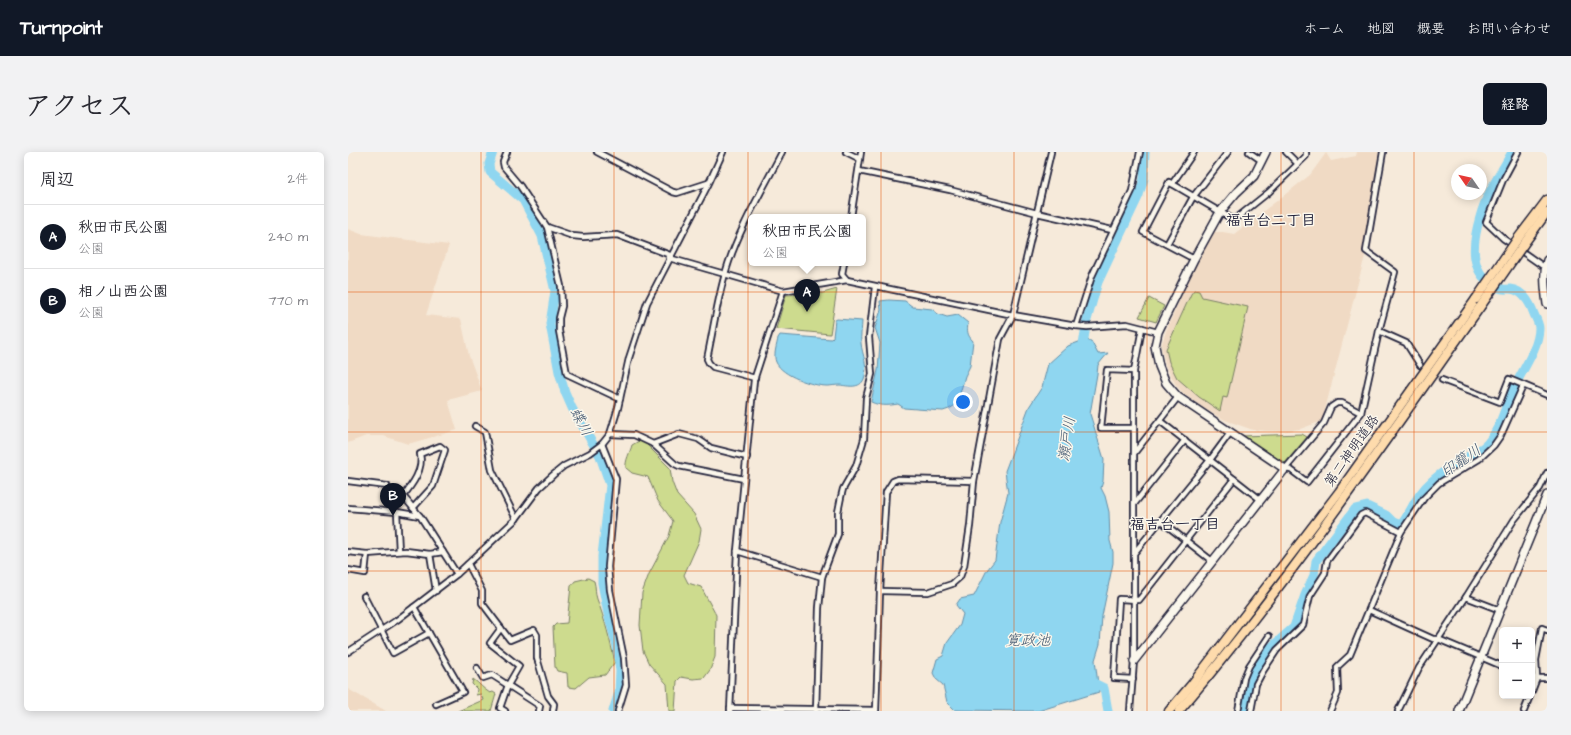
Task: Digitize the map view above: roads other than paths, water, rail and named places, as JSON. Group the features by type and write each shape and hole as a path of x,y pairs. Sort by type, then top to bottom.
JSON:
{"highway":[{"name":"第二神明道路","path":"1178,711 1271,595 1346,496 1547,200"},
{"name":"第二神明道路","path":"1519,243 1547,212"},
{"name":"第二神明道路","path":"1169,711 1192,684 1339,492 1478,303"}],"street":[{"path":"507,152 503,162 504,166 520,186 547,227 561,286 562,306 559,318 559,331 562,355 567,374 620,399"},
{"path":"597,152 673,192 678,193 708,184"},
{"path":"348,652 382,631 458,574 516,519 539,488 553,475 564,466 590,453 602,444 610,434 640,320 669,258 708,184 722,152"},
{"path":"750,214 782,152"},
{"path":"846,152 860,159"},
{"path":"852,214 861,152"},
{"path":"880,591 928,592 952,584 960,577 964,566 974,481 1000,339 1013,315 1051,152"},
{"path":"1076,326 1092,276 1112,230 1132,191 1140,152"},
{"path":"1172,184 1194,152"},
{"path":"1167,244 1193,197 1228,152"},
{"path":"1249,152 1262,161"},
{"path":"1266,152 1254,176 1236,193 1220,212 1194,259 1158,332 1155,346 1159,366 1166,383 1178,397 1285,469 1291,470 1306,482 1361,412 1379,331 1395,272 1366,251 1383,152"},
{"path":"1286,152 1298,164"},
{"path":"1194,259 1143,232 1169,182 1234,220 1269,192 1306,156 1306,152"},
{"path":"1518,152 1503,180 1486,222 1504,240 1546,265 1544,287 1547,304"},
{"path":"859,171 950,190 1037,213 1112,230"},
{"path":"748,219 734,249 725,274 707,359 713,367 755,378"},
{"path":"547,227 573,236 622,236 670,255 669,258"},
{"path":"669,258 783,291 847,280 1013,315 1076,326 1087,327 1127,324 1158,332"},
{"path":"843,266 842,274 847,280"},
{"path":"816,710 819,608 822,577 838,534 838,512 843,489 856,466 864,439 866,398 872,374 869,337 875,287"},
{"path":"783,291 755,378 737,551 730,710 876,710 880,591 886,492 893,481 898,479 974,481"},
{"path":"1130,711 1134,661 1134,371 1142,328"},
{"path":"1379,331 1406,343 1420,365"},
{"path":"1134,371 1107,370 1102,428 1134,428"},
{"path":"1442,380 1500,402 1509,379 1547,395"},
{"path":"1330,711 1338,693 1337,668 1350,655 1401,532 1424,498 1439,483 1479,459 1494,445 1501,435 1523,386"},
{"path":"1135,453 1178,397"},
{"path":"1134,661 1212,560 1324,423 1331,407 1337,403 1342,403 1361,412"},
{"path":"1160,421 1261,500"},
{"path":"475,426 485,432 492,470 516,519"},
{"path":"1135,553 1230,433"},
{"path":"610,434 634,435 653,444 679,466 744,479"},
{"path":"653,444 679,434 698,439 711,448 747,457"},
{"path":"1135,503 1185,440"},
{"path":"602,444 616,479 608,566 610,590 624,658 626,685 618,711"},
{"path":"403,496 415,481 422,460 420,454 440,446 445,450 433,486 413,508"},
{"path":"1398,711 1419,668 1514,520 1540,488 1547,473"},
{"path":"1133,679 1114,678 1119,599 1138,600 1234,479"},
{"path":"348,480 387,486"},
{"path":"398,490 420,516 458,574"},
{"path":"1459,711 1547,495"},
{"path":"348,508 397,512 420,516"},
{"path":"397,512 399,551"},
{"path":"1251,711 1256,684 1263,670 1277,650 1303,624 1310,596 1325,573 1326,560 1361,514 1365,513 1401,532"},
{"path":"1161,521 1212,560"},
{"path":"348,552 367,554 399,551 430,554 443,552"},
{"path":"737,551 822,577"},
{"path":"348,570 365,573 367,554"},
{"path":"430,554 436,591"},
{"path":"468,564 482,591 482,603 510,640 534,630 537,635 537,658 548,696 554,704 553,711"},
{"path":"364,596 393,653 429,634"},
{"path":"1466,597 1500,610"},
{"path":"414,607 463,692 436,704"},
{"path":"1369,610 1433,639 1438,639 1499,665"},
{"path":"501,628 490,643 519,666 508,685 500,708 505,711"},
{"path":"1547,630 1542,628 1536,660 1535,678 1547,678"},
{"path":"1238,711 1244,678 1249,666 1269,636"},
{"path":"476,668 483,678 492,675 540,706 539,711"},
{"path":"1524,711 1529,699"}],"water":[{"path":"880,301 905,301 913,307 932,309 938,314 947,317 958,315 968,323 968,333 973,341 970,366 965,376 957,404 949,409 943,411 904,408 898,404 884,405 871,402 878,370 880,343 875,328 881,310"},
{"path":"835,320 862,321 861,340 866,370 864,379 860,384 857,386 821,386 791,376 779,367 775,356 778,338 780,335 831,339 833,337"},
{"name":"寛政池","path":"1084,340 1091,341 1098,354 1108,353 1098,365 1090,414 1104,459 1103,481 1101,488 1105,496 1109,512 1110,541 1113,552 1113,563 1102,616 1100,644 1095,660 1099,692 1038,711 955,710 947,702 943,685 936,679 933,673 937,659 943,656 947,643 960,625 963,614 956,605 960,599 974,596 987,570 995,560 1000,522 1008,493 1005,471 1029,407 1042,387 1048,364 1068,346"}],"waterway":[{"name":"蝶川","path":"493,152 489,164 490,172 523,200 542,236 555,291 550,324 559,372 572,408 600,456 610,485 602,556 602,583 608,614 617,646 620,671 619,692 613,711"},
{"name":"瀬戸川","path":"1082,351 1087,320 1098,282 1139,195 1144,179 1145,152"},
{"name":"印籠川","path":"1245,711 1254,674 1261,659 1268,650 1294,627 1305,595 1314,575 1316,561 1355,509 1367,506 1386,515 1393,522 1401,525 1418,497 1427,486 1449,468 1485,446 1499,426 1515,385 1533,352 1539,328 1532,310 1522,294 1515,290 1500,289 1489,282 1477,267 1475,258 1475,238 1483,208 1512,152"},
{"name":"瀬戸川","path":"1088,680 1104,688 1108,711"}],"tunnel":[{"path":"1420,365 1442,380"}],"place":[{"name":"秋田市民公園","path":"807,312"},
{"name":"相ノ山西公園","path":"393,516"}],"district":[{"name":"福吉台二丁目","path":"1271,220"},
{"name":"福吉台一丁目","path":"1175,524"}]}
